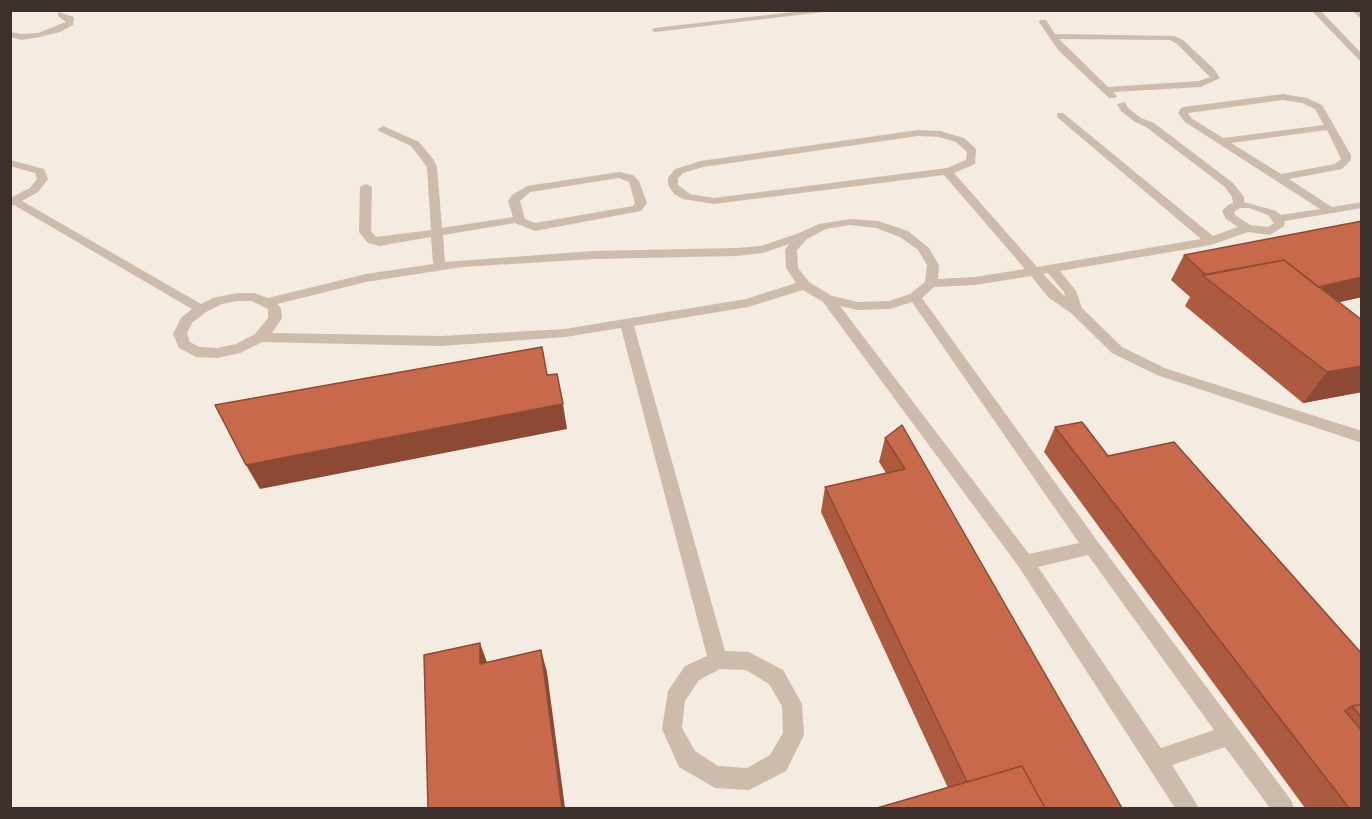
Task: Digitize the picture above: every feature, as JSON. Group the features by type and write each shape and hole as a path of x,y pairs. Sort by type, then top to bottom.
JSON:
{"street":[{"path":"655,30 836,10"},
{"path":"1315,10 1362,60"},
{"path":"1356,10 1362,15"},
{"path":"10,34 22,37 57,30 70,23 71,19 62,14"},
{"path":"1043,22 1052,36 1082,70 1138,120 1150,125 1229,185 1238,197 1239,205"},
{"path":"1052,36 1171,38 1180,42 1211,71 1215,78 1201,84 1104,90"},
{"path":"1279,178 1344,164 1346,155 1319,107 1290,97 1184,110 1183,113 1188,120 1222,141 1279,178 1330,210"},
{"path":"1060,116 1211,241"},
{"path":"1222,141 1330,126"},
{"path":"383,129 415,144 432,167 439,266"},
{"path":"918,133 951,136 967,145 972,151 971,162 947,171 714,201 687,197 678,192 673,185 673,178 679,171 700,164 918,133"},
{"path":"10,163 40,171 43,179 34,190 13,202"},
{"path":"947,171 1054,295 1076,310 1107,342 1146,366 1362,437"},
{"path":"613,175 624,175 632,179 641,203 632,212 535,227 521,223 519,219 514,201 521,192 613,175"},
{"path":"366,187 365,232 372,240 388,243 519,219"},
{"path":"13,202 201,309"},
{"path":"1279,219 1280,224 1269,231 1247,228 1230,217 1228,211 1239,205 1262,208 1279,219 1362,205"},
{"path":"267,302 366,278 439,266 526,257 736,252 763,249 803,236 823,226 850,222 878,225 904,234 923,248 933,265 931,283"},
{"path":"803,236 791,250 792,268 804,285 828,299 858,306 890,306 915,297 931,283 975,281 1051,269 1211,241 1247,228"},
{"path":"1051,269 1070,291 1076,303 1076,310"},
{"path":"260,337 451,340 565,333 627,325 748,303 804,285"},
{"path":"237,297 254,297 267,302 274,308 275,318 270,327 260,337 240,348 217,353 196,352 184,345 180,334 186,321 201,309 218,301 237,297"},
{"path":"915,297 1092,547 1283,808"},
{"path":"828,299 1025,562 1188,808"},
{"path":"627,325 718,660"},
{"path":"1025,562 1092,547"},
{"path":"718,660 749,662 776,677 792,704 794,735 778,763 749,779 715,777 687,759 672,729 675,698 692,673 718,660"},
{"path":"1157,760 1229,735"}],"building":[{"path":"1362,221 1362,277 1318,287 1284,260 1206,275 1184,255"},
{"path":"1284,260 1362,320 1362,366 1327,372 1202,275"},
{"path":"542,347 547,375 557,374 563,404 246,465 215,405"},
{"path":"1082,422 1108,456 1174,442 1362,654 1362,704 1352,706 1345,711 1362,731 1362,808 1349,808 1055,427"},
{"path":"902,425 1122,808 1045,808 1022,766 967,782 825,487 905,469 885,438"},
{"path":"480,643 480,664 541,650 562,808 428,808 424,655"},
{"path":"1362,704 1362,718 1352,706"},
{"path":"1022,766 1045,808 877,808"}]}
